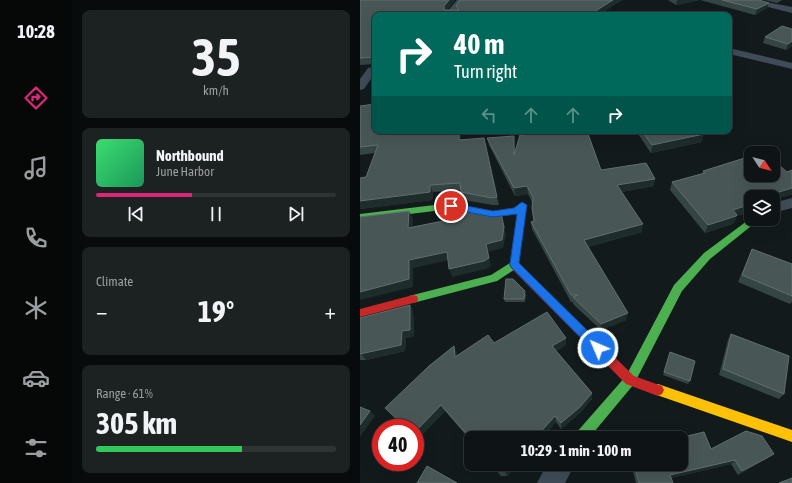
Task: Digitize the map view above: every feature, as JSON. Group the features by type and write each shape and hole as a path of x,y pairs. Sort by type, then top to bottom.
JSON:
{"street":[{"path":"451,12 460,0"},
{"path":"744,0 792,10"},
{"path":"732,51 792,66"},
{"path":"360,70 372,69"},
{"path":"360,87 372,72"},
{"path":"780,206 792,203"},
{"path":"360,217 451,206 493,214 516,211 522,205 514,264 494,278 360,313"},
{"path":"587,431 630,380 652,335 678,288 707,256 747,226"},
{"path":"514,264 630,380 792,436"},
{"path":"550,483 558,471"}],"building":[{"path":"360,0 449,0 444,6 444,10 459,10 456,6 460,0 613,0 594,12 372,12 372,57 360,58"},
{"path":"722,0 759,0 769,3 757,9"},
{"path":"782,26 792,29 792,41 788,44 765,37"},
{"path":"372,104 372,134 459,134 459,140 484,138 497,197 492,198 461,192 460,183 430,185 430,192 360,201 360,178 366,177 378,145 360,147 360,106"},
{"path":"588,134 601,170 646,163 655,179 617,185 643,224 584,240 628,313 601,324 573,297 578,295 571,295 531,222 534,221 532,208 533,197 527,186 514,188 487,138 514,136 514,155 520,135"},
{"path":"644,134 704,134 652,145"},
{"path":"744,158 744,182 780,182 780,166 787,172 792,170 792,188 780,192 780,190 744,190 744,206 733,210 737,215 736,216 708,225 672,182 705,173 703,171"},
{"path":"462,209 491,214 501,213 504,227 502,240 486,244 489,258 484,261 449,269 447,252 409,260 409,279 360,292 360,217 409,211 408,228 463,217"},
{"path":"752,249 792,264 792,296 742,275"},
{"path":"506,279 513,279 525,291 524,299 504,299"},
{"path":"410,305 410,330 402,331 401,345 360,354 360,318"},
{"path":"547,312 566,338 552,346 592,393 580,407 561,423 555,416 541,431 464,431 441,405 424,423 424,419 397,419 385,408 429,366 454,346 455,357 488,335 494,343"},
{"path":"731,334 789,356 784,394 723,369"},
{"path":"670,352 695,361 690,381 664,372"},
{"path":"360,407 370,411 360,425"},
{"path":"746,431 762,436 774,454 742,471 735,460 688,471 688,436 704,432 711,449"},
{"path":"427,466 457,483 417,483"},
{"path":"636,471 687,471 670,475 673,483 639,483"},
{"path":"792,478 792,483 779,483"}],"traffic: fast":[{"path":"360,217 451,206 493,214 516,211 522,205 514,265 494,278 413,299"},
{"path":"587,431 630,380 678,288 707,256 747,226"}],"traffic: slow":[{"path":"658,390 792,436"}],"traffic: jam":[{"path":"514,265 630,380 658,390"},
{"path":"360,313 413,299"}],"route":[{"path":"451,206 493,214 516,211 522,205 514,264 598,348"}]}
